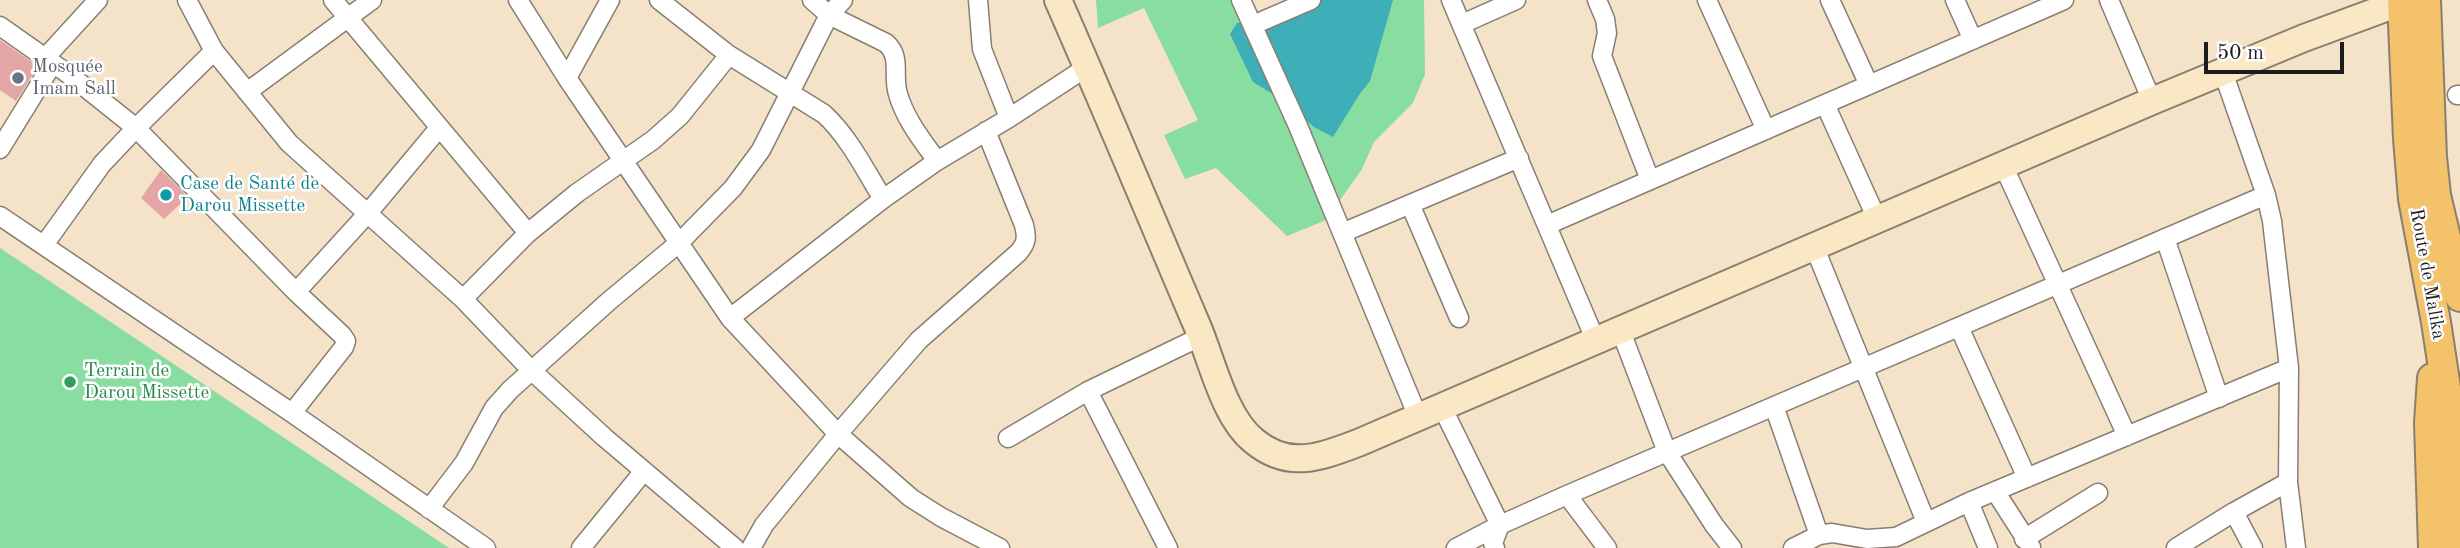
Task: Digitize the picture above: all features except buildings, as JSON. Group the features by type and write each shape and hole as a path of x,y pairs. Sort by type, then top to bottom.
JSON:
{"main road":[{"name":"Route de Malika","path":"2409,1 2436,195 2453,237 2460,297"},
{"name":"Route de Malika","path":"2409,1 2407,139 2413,199 2451,421 2455,548"},
{"path":"2433,548 2429,423 2436,322"}],"street":[{"path":"0,149 49,60 98,0"},
{"path":"187,0 214,51 289,143 463,299 531,370 735,548"},
{"path":"334,0 528,233"},
{"path":"247,92 372,0"},
{"path":"518,0 567,78 730,318 838,434 911,498 992,546"},
{"path":"567,78 610,0"},
{"path":"659,0 729,55 824,114 835,124 883,199"},
{"path":"812,0 829,15 886,43 892,49 897,59 894,76 901,103 937,161"},
{"path":"429,509 464,463 494,408 510,390 680,242 733,188 761,150 829,15 843,0"},
{"path":"978,0 982,49 1009,118"},
{"path":"1058,0 1202,335 1224,395 1240,427 1253,441 1279,456 1297,459 1327,454 1430,412 2152,101 2304,38 2409,1"},
{"path":"1241,0 1298,126 1342,233 1430,412 1500,525"},
{"path":"1253,25 1311,0"},
{"path":"1451,0 1547,225 1608,334 1667,452 1732,548"},
{"path":"1462,24 1516,0"},
{"path":"1597,0 1605,19 1607,33 1602,56 1650,180"},
{"path":"1707,0 1766,130"},
{"path":"1830,0 1869,85"},
{"path":"1955,0 1973,40"},
{"path":"1547,225 2064,0"},
{"path":"2109,0 2152,101"},
{"path":"0,26 49,60 136,128 296,292 342,335 346,341 342,351 292,413"},
{"path":"44,245 102,164 214,51"},
{"path":"463,299 528,233 653,140 680,116 729,55"},
{"path":"730,318 883,199 937,161 1087,67"},
{"path":"2223,72 2266,195 2273,232 2289,368 2288,482 2296,548"},
{"path":"1825,104 1877,219"},
{"path":"296,292 368,213 439,128"},
{"path":"751,548 764,525 919,340 1026,243 1024,225 986,131"},
{"path":"1342,233 1519,158"},
{"path":"2003,165 2127,436"},
{"path":"1456,548 1567,495 2266,195"},
{"path":"1410,204 1459,318"},
{"path":"0,216 486,548"},
{"path":"2165,239 2219,398"},
{"path":"1814,246 1926,522"},
{"path":"1959,327 2027,478"},
{"path":"1008,438 1087,391 1202,335"},
{"path":"1793,548 1819,535 1832,533 1867,539 1896,537 1969,502 2289,368"},
{"path":"1087,391 1168,548"},
{"path":"1774,406 1819,535"},
{"path":"582,548 644,471"},
{"path":"2176,548 2288,482"},
{"path":"1995,491 2028,543 2098,493"},
{"path":"1567,495 1607,548"},
{"path":"1969,502 1987,548"},
{"path":"2234,512 2253,548"},
{"path":"1495,548 1493,543 1500,525"}],"green space":[{"path":"1096,0 1249,0 1258,21 1302,0 1424,0 1425,74 1413,103 1374,142 1362,169 1326,220 1287,236 1216,168 1185,179 1164,135 1198,120 1144,8 1098,28"},
{"path":"0,248 449,548 0,548"}],"water":[{"path":"1302,0 1393,0 1370,81 1333,137 1314,127 1284,101 1253,82 1230,34 1237,23 1258,21"}],"place":[{"name":"Mosquée Imam Sall","path":"18,78"},
{"name":"Case de Santé de Darou Missette","path":"166,195"},
{"name":"Terrain de Darou Missette","path":"70,382"}]}
